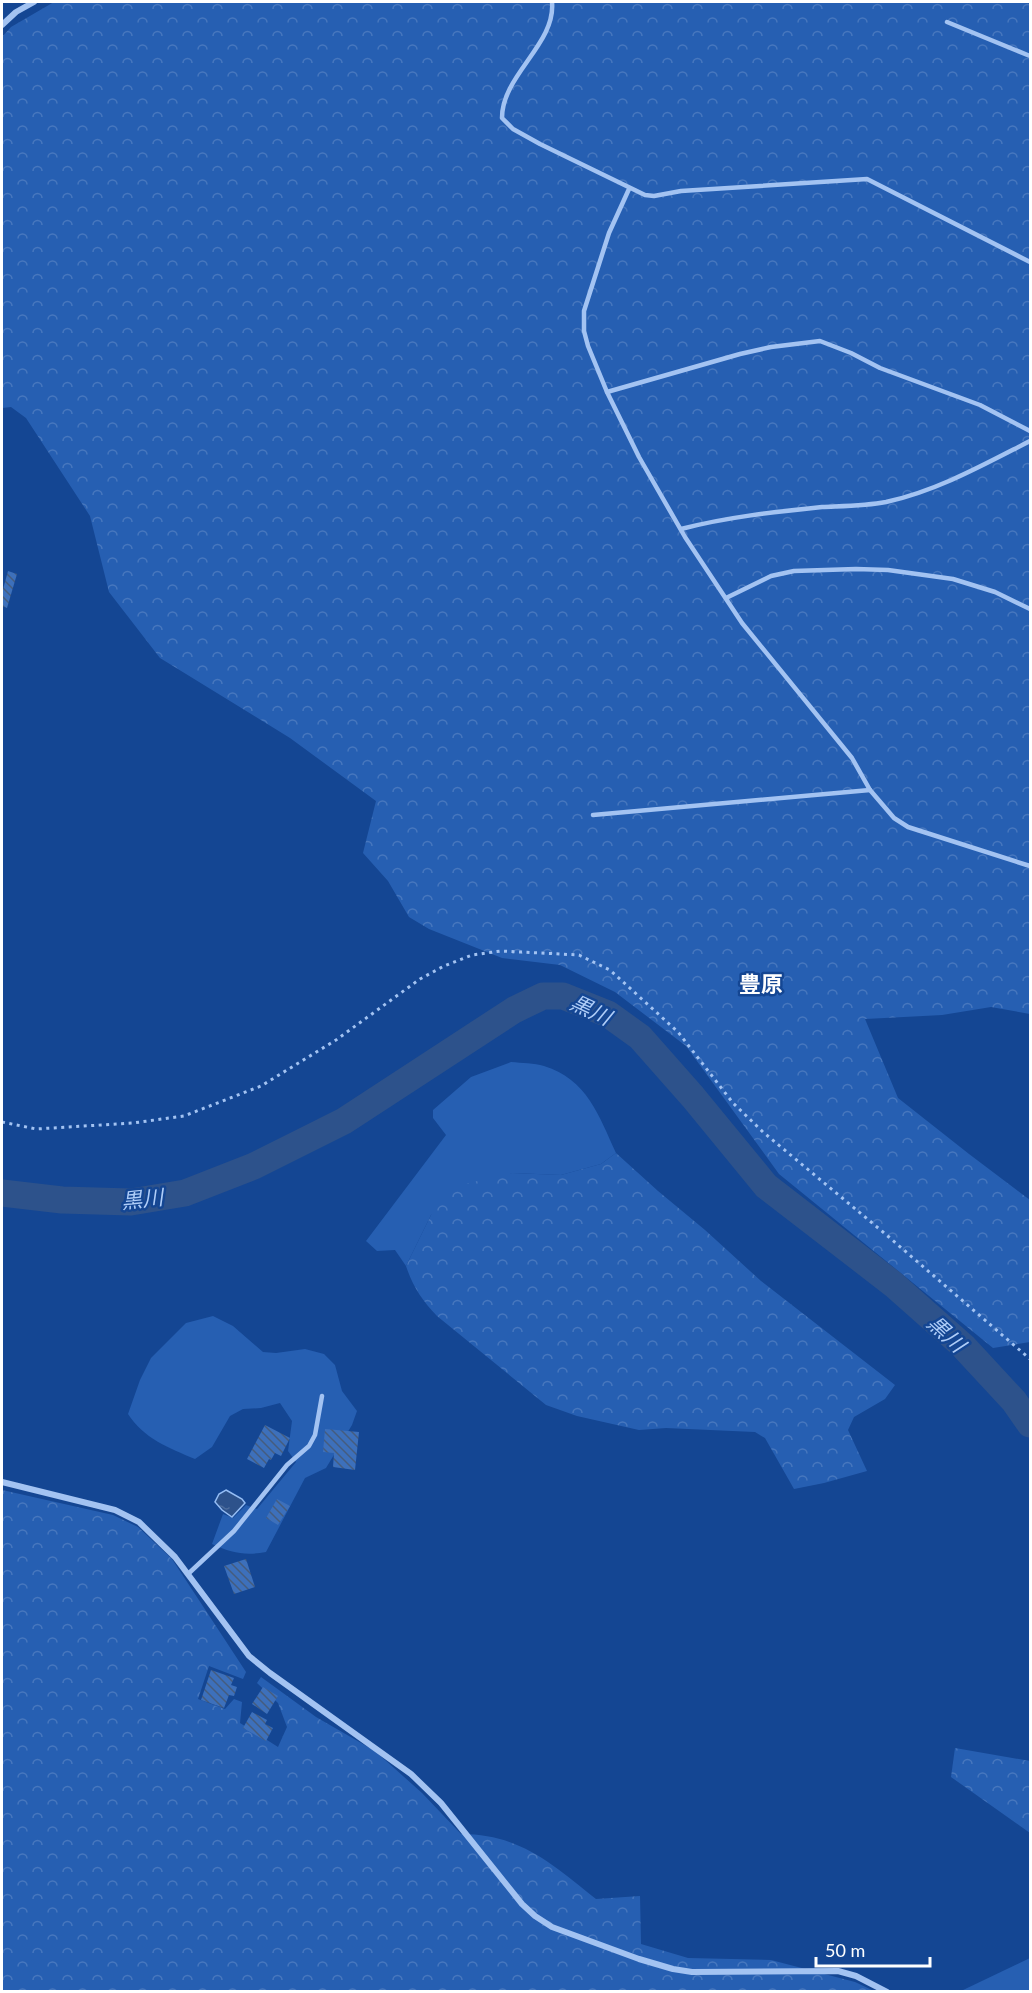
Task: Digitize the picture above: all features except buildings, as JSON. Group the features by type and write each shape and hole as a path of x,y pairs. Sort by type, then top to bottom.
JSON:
{"street":[{"path":"2,25 16,12 34,2"},
{"path":"2,1482 115,1510 146,1527 175,1557 249,1656 411,1774 441,1803 522,1904 552,1927 673,1969 692,1972 838,1971 856,1976 887,1992"}],"lane":[{"path":"552,2 553,12 540,43 506,95 501,118 513,129 540,144 629,189 654,196 867,178 1030,262"},
{"path":"947,22 1030,56"},
{"path":"629,189 609,234 584,311 584,331 607,392 639,457 681,529 742,623 852,758 870,790 894,818 908,827 1030,866"},
{"path":"607,392 740,354 771,347 820,341 880,368 980,405 1030,431"},
{"path":"681,529 767,512 886,502 930,488 968,472 1030,441"},
{"path":"726,598 771,576 794,571 856,568 953,579 996,592 1030,609"},
{"path":"593,815 870,790"},
{"path":"188,1574 234,1531 287,1465 309,1446 315,1435 322,1396"}],"path":[{"path":"2,1122 36,1129 133,1123 184,1116 261,1086 336,1040 420,979 444,966 472,955 501,951 579,955 610,970 678,1032 733,1102 763,1132 1030,1359"}],"green space":[{"path":"54,2 1030,2 1030,1014 991,1007 942,1015 865,1019 898,1098 1030,1200 1030,1342 993,1348 779,1174 686,1046 615,992 560,965 502,958 429,929 409,917 388,881 363,853 376,801 290,738 160,658 109,592 90,516 26,418 11,407 2,408 2,37 11,27"},
{"path":"511,1062 544,1066 571,1080 590,1100 616,1153 601,1164 561,1175 512,1173 431,1215 406,1266 395,1250 377,1251 366,1241 446,1135 433,1118 433,1110 471,1077"},
{"path":"616,1153 761,1281 895,1385 885,1399 854,1417 848,1430 867,1471 794,1489 765,1438 755,1432 666,1428 639,1430 577,1416 546,1405 437,1316 427,1304 415,1287 406,1266 431,1215 460,1185 512,1173 561,1175 601,1164"},
{"path":"213,1316 233,1326 263,1352 276,1353 305,1349 324,1354 335,1365 342,1391 357,1411 352,1425 326,1468 305,1478 266,1552 239,1553 212,1544 223,1514 233,1518 246,1505 257,1509 296,1462 288,1451 292,1421 280,1403 261,1408 243,1409 230,1416 212,1447 195,1459 149,1436 128,1414 140,1380 151,1358 186,1323"},
{"path":"2,1490 113,1515 138,1527 172,1559 246,1672 243,1679 209,1666 198,1699 225,1709 234,1699 242,1702 240,1723 278,1747 287,1727 278,1703 257,1683 261,1677 316,1717 375,1751 422,1793 461,1834 482,1835 518,1845 550,1863 596,1899 640,1896 641,1944 688,1958 771,1960 855,1982 874,1991 2,1991"},
{"path":"955,1748 1030,1761 1030,1833 951,1777"},
{"path":"1030,1958 1030,1991 961,1991"}],"water":[{"path":"226,1490 245,1503 232,1517 215,1502 219,1494"}],"waterway":[{"name":"黒川","path":"2,1193 62,1200 131,1202 185,1193 254,1166 344,1121 514,1010 543,996 563,996 608,1014 640,1037 766,1186 893,1284 963,1346 1014,1401 1030,1424"}],"district":[{"name":"豊原","path":"761,983"}]}
